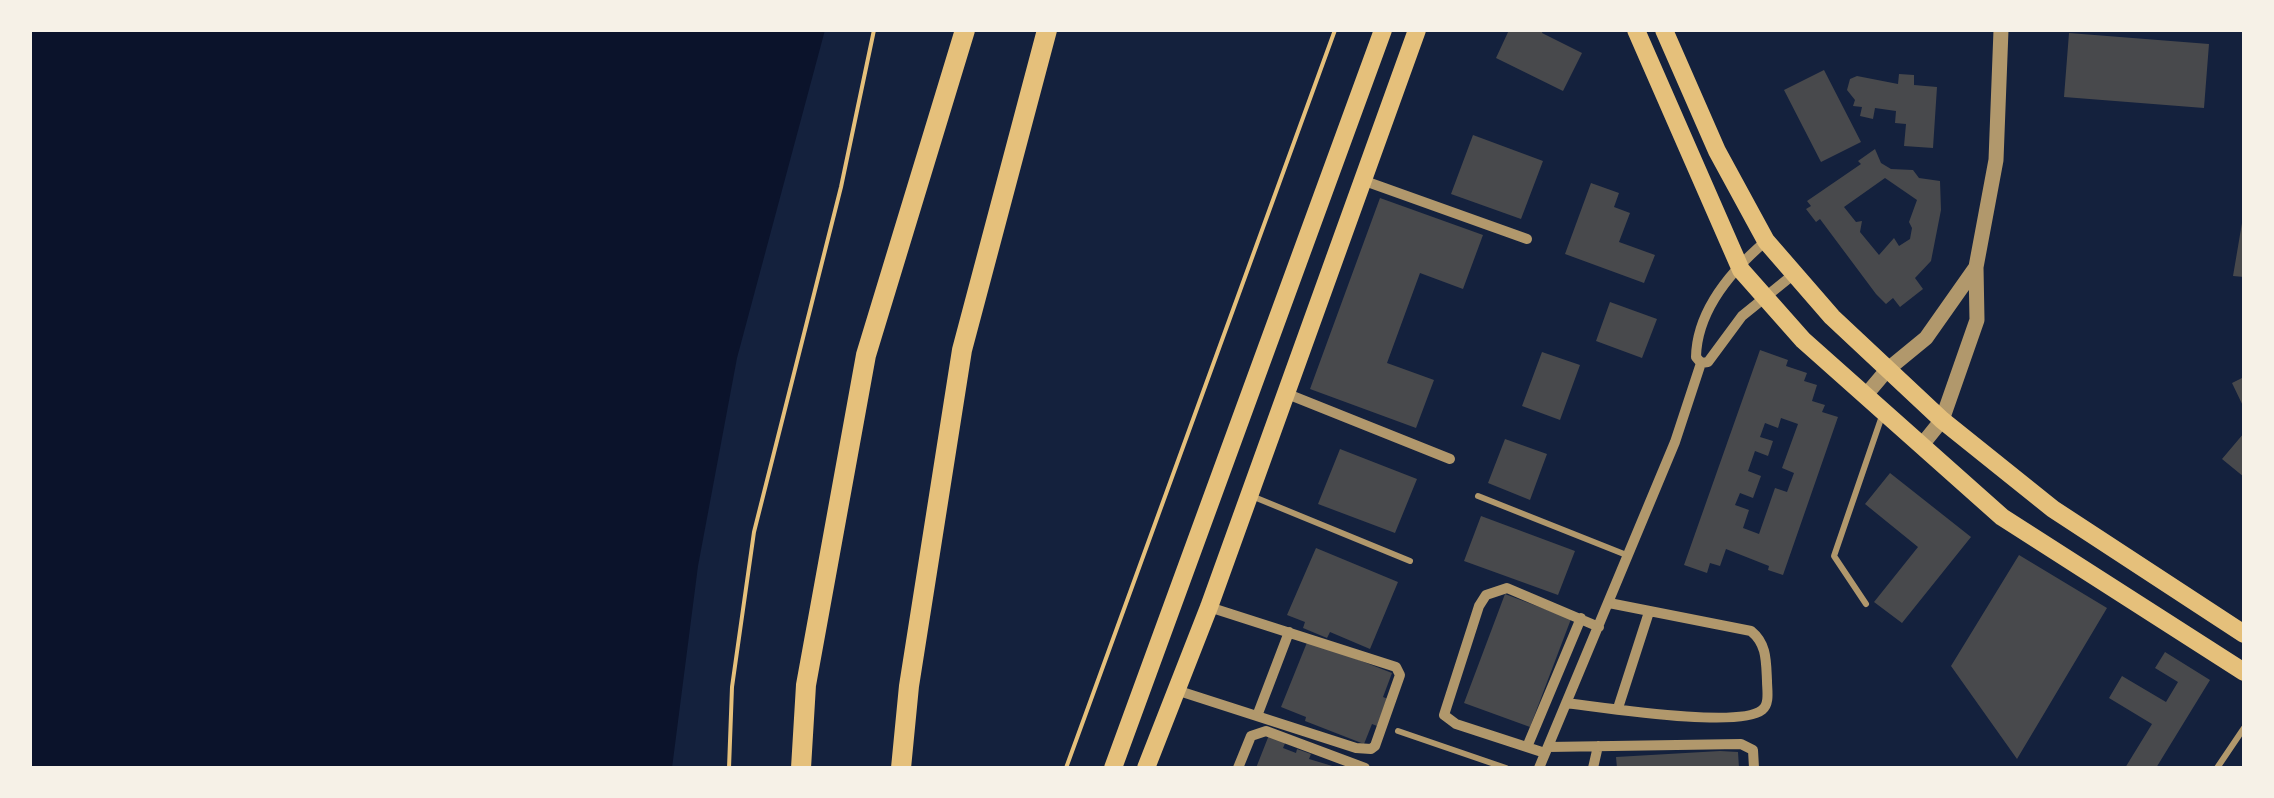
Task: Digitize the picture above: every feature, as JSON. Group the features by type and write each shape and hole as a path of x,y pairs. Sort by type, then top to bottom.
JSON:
{"highway":[{"path":"801,768 806,684 866,355 965,30"},
{"path":"901,768 909,686 962,350 1048,30"}],"main road":[{"path":"1113,768 1384,30"},
{"path":"1146,768 1210,607 1417,30"},
{"path":"1636,30 1738,264 1802,340 2002,517 2244,672"},
{"path":"1664,30 1717,151 1766,241 1852,338 1942,420 2054,509 2244,634"},
{"path":"1671,114 1695,102"}],"street":[{"path":"1921,446 1942,420 1977,320 1976,267 1996,160 2001,30"},
{"path":"1362,180 1528,239"},
{"path":"1701,363 1696,358 1696,344 1730,272 1766,241"},
{"path":"1865,396 1887,370 1926,338 1976,267"},
{"path":"1701,363 1708,362 1742,316 1794,274"},
{"path":"1539,768 1675,442 1701,363"},
{"path":"1285,393 1450,459"},
{"path":"1598,626 1507,588 1486,596 1479,606 1444,715 1456,724 1546,750 1741,744 1753,750 1754,768"},
{"path":"1566,703 1713,718 1758,713 1768,701 1762,641 1750,631 1609,602"},
{"path":"1176,690 1356,748 1375,746 1399,670 1210,607"},
{"path":"1618,708 1649,612"},
{"path":"1527,747 1580,618"},
{"path":"1257,716 1289,632"},
{"path":"1238,768 1251,736 1266,731 1365,768"},
{"path":"1593,768 1598,746"}],"lane":[{"path":"1866,604 1834,556 1883,412"},
{"path":"1248,494 1410,561"},
{"path":"1478,496 1629,556"},
{"path":"2217,768 2244,728"},
{"path":"1398,731 1506,768"}],"path":[{"path":"729,768 732,687 754,532 841,187 874,30"},
{"path":"1066,768 1335,30"}],"water":[{"path":"30,30 825,30 737,358 698,566 672,768 30,768"}],"building":[{"path":"1509,30 1543,30 1542,33 1582,53 1563,91 1496,58"},
{"path":"2069,33 2209,44 2204,108 2064,97"},
{"path":"1824,70 1861,142 1821,162 1784,90"},
{"path":"1899,74 1914,75 1914,85 1937,87 1933,148 1904,146 1906,124 1895,123 1896,111 1875,108 1873,119 1860,116 1862,107 1853,106 1855,100 1847,90 1850,79 1857,76 1898,84"},
{"path":"1473,135 1543,161 1521,219 1451,194"},
{"path":"1875,149 1881,163 1891,169 1913,170 1919,178 1940,181 1941,210 1931,261 1915,278 1923,289 1900,307 1893,298 1886,304 1876,294 1820,219 1816,222 1806,209 1811,206 1807,201 1861,164 1858,161","holes":["1885,178 1917,200 1909,222 1910,239 1899,246 1894,238 1879,255 1860,232 1862,221 1856,222 1844,207"]},
{"path":"1591,183 1619,193 1614,207 1630,213 1619,242 1655,255 1644,283 1565,254"},
{"path":"1380,198 1483,235 1463,289 1420,273 1387,363 1434,380 1416,428 1310,389"},
{"path":"2244,223 2244,277 2233,276"},
{"path":"1610,302 1657,319 1642,358 1596,341"},
{"path":"1760,350 1788,360 1786,366 1807,373 1804,381 1817,385 1812,401 1825,405 1822,412 1838,417 1783,575 1726,549 1720,566 1710,563 1707,573 1684,565","holes":["1781,418 1798,424 1782,468 1794,473 1787,492 1775,488 1759,534 1743,528 1749,510 1735,505 1740,493 1753,498 1761,476 1748,471 1755,451 1768,456 1773,441 1760,437 1765,423 1778,428"]},
{"path":"1542,352 1580,365 1560,420 1522,406"},
{"path":"2244,377 2244,408 2232,383"},
{"path":"2244,433 2244,477 2222,459"},
{"path":"1505,439 1547,454 1530,500 1488,483"},
{"path":"1340,449 1417,479 1395,533 1318,504"},
{"path":"1890,473 1971,537 1902,623 1874,602 1918,547 1865,504"},
{"path":"1481,516 1575,551 1558,595 1464,561"},
{"path":"1316,548 1398,582 1370,649 1330,632 1327,638 1303,628 1305,622 1287,615"},
{"path":"2019,555 2107,608 2017,759 1951,666"},
{"path":"1505,594 1571,619 1530,727 1464,703"},
{"path":"1308,640 1392,673 1383,697 1388,699 1364,744 1305,721 1306,717 1281,707"},
{"path":"2165,652 2210,680 2156,768 2125,768 2152,724 2109,698 2122,676 2166,702 2178,682 2155,668"},
{"path":"1269,735 1286,741 1283,748 1311,754 1309,759 1339,768 1256,768"},
{"path":"1738,752 1739,768 1617,768 1616,757"}]}
